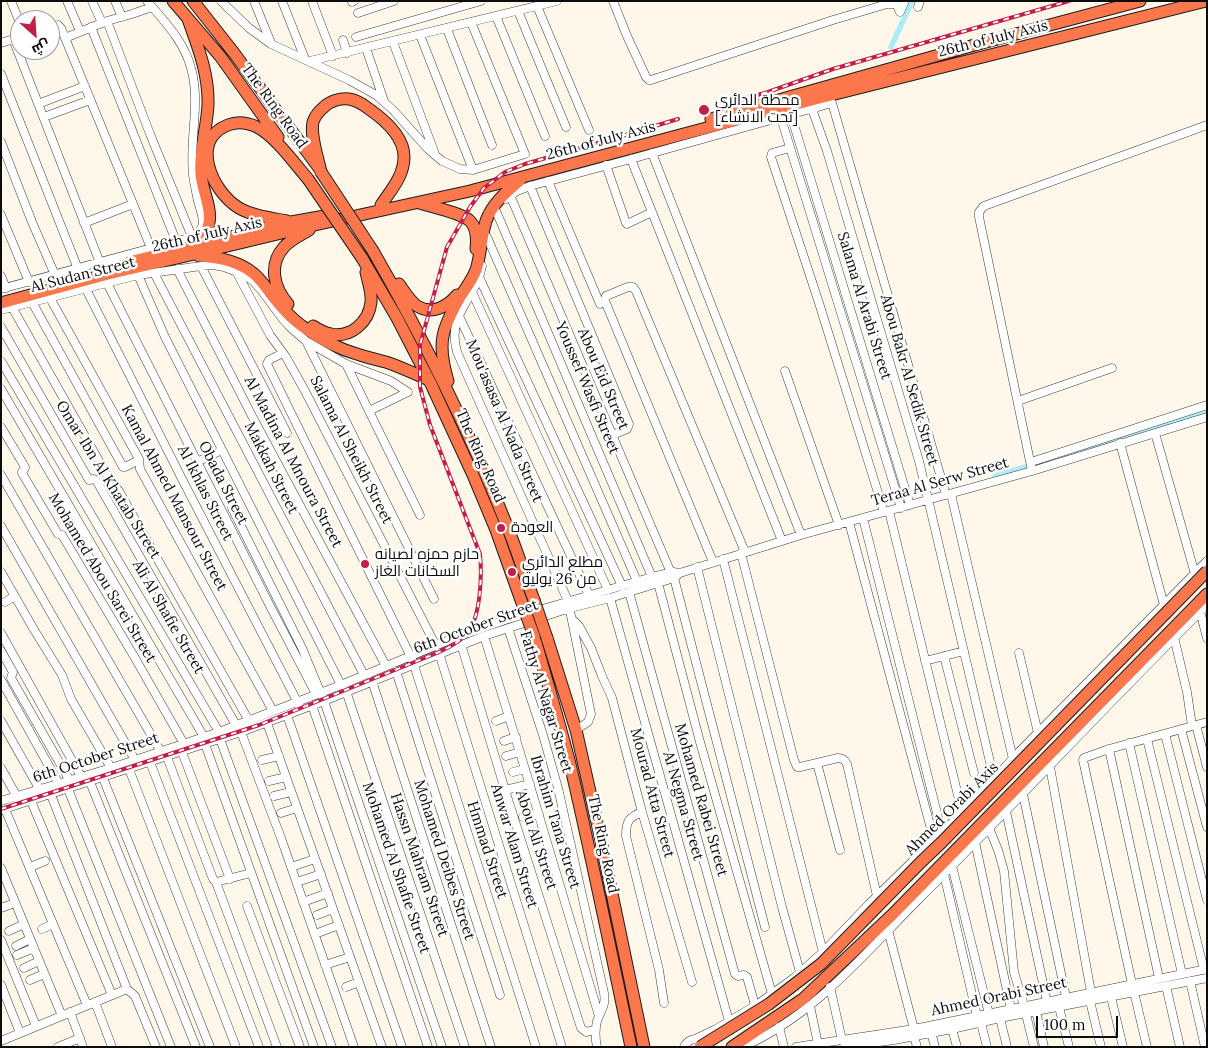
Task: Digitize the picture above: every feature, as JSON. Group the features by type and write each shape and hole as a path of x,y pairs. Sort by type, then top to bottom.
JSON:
{"highway":[{"name":"The Ring Road","path":"173,1 220,56 308,180 362,258 397,318 455,406 506,522 547,638 576,730 644,1047"},
{"name":"The Ring Road","path":"193,1 234,53 321,172 373,251 407,311 437,378 444,412 496,530 534,636 569,762 631,1047"},
{"name":"26th of July Axis","path":"3,291 106,267 196,241 457,189 539,168 1140,1"},
{"name":"26th of July Axis","path":"7,305 108,274 319,224 527,182 819,98 1206,1"},
{"path":"188,19 205,69 208,93 207,117 202,145 201,174 210,218 207,230 196,241"},
{"path":"321,172 313,131 316,116 326,105 335,100 351,99 365,106 392,128 398,137 403,151 403,166 400,175 395,186 381,205"},
{"path":"291,222 248,213 232,204 224,196 215,183 209,169 208,150 210,140 223,126 242,122 250,124 259,128 273,139 308,180"},
{"path":"190,255 220,258 238,264 253,273 288,314 301,326 330,344 346,351 437,378 443,333 449,317 475,272 490,212 507,191 527,182"},
{"path":"373,251 416,306 427,310 449,304 463,287 472,266 476,248 475,230 470,221 462,216 419,203"},
{"path":"319,224 284,247 277,257 274,269 275,281 279,292 303,319 322,332 331,335 341,335 350,332 365,320 369,312 371,292 362,258"},
{"name":"Ahmed Orabi Axis","path":"698,1043 769,1004 821,964 1207,571"},
{"name":"Ahmed Orabi Axis","path":"732,1047 804,999 898,909 1207,594"}],"street":[{"path":"68,1 80,31"},
{"path":"92,1 104,22 196,241"},
{"path":"114,1 122,17"},
{"path":"222,1 244,23 271,44 366,89 384,101 437,158 460,169 472,170 525,154 471,22"},
{"path":"254,1 271,44"},
{"path":"282,1 308,60"},
{"path":"312,1 333,56"},
{"path":"358,13 394,1"},
{"path":"356,37 481,1"},
{"path":"308,60 333,56 557,1"},
{"path":"613,1 627,36 649,80 887,4 896,4 900,12 904,1"},
{"path":"65,38 104,22 122,17 150,4 178,38 192,68 195,100 192,163 195,189 204,220 196,241"},
{"path":"538,6 589,130"},
{"path":"518,11 566,128"},
{"path":"496,16 545,136"},
{"path":"60,27 151,248"},
{"path":"91,27 176,241"},
{"path":"447,28 492,145"},
{"path":"420,35 472,170"},
{"path":"343,40 347,52"},
{"path":"392,42 437,158"},
{"path":"366,48 384,101"},
{"path":"23,60 38,104 100,263"},
{"path":"1,74 78,269"},
{"path":"38,104 85,86"},
{"path":"44,117 90,100"},
{"name":"Mou'asasa Al Nada Street","path":"576,730 588,722 591,714 569,604 456,352 454,343 455,325 458,316 482,270 488,228 500,205 527,182 548,181 832,103 948,492"},
{"name":"Abou Bakr Al Sedik Street","path":"812,109 827,151 919,461 994,779"},
{"name":"Salama Al Arabi Street","path":"791,115 909,502"},
{"path":"781,118 900,504"},
{"path":"1031,466 979,217 980,209 1001,199 1207,125"},
{"path":"1,142 55,275"},
{"path":"790,148 774,152 771,156 885,510 962,812"},
{"path":"652,153 801,535"},
{"path":"631,159 782,541"},
{"path":"606,165 626,223 652,212"},
{"path":"548,181 600,304"},
{"path":"527,182 629,424 627,429 612,435"},
{"name":"Abou Eid Street","path":"510,195 612,435 674,574 765,927"},
{"path":"84,223 133,204"},
{"name":"Youssef Wasfi Street","path":"496,211 655,580 772,994"},
{"path":"1,215 29,282"},
{"path":"487,237 636,581"},
{"path":"1,276 3,291 176,241 196,241"},
{"name":"Al Sudan Street","path":"1,310 7,305 50,298 154,272 213,265 236,271"},
{"path":"201,266 287,433"},
{"name":"Al Madina Al Mnoura Street","path":"177,269 252,416 386,666"},
{"path":"236,271 254,282 282,318 306,341 346,364 390,381 408,392 369,411"},
{"name":"Salama Al Sheikh Street","path":"236,271 270,335 284,353 305,391 437,650"},
{"name":"Makkah Street","path":"154,272 364,675"},
{"name":"Hassn Mahram Street","path":"138,275 165,337 344,688 465,1047"},
{"path":"479,277 622,586"},
{"name":"Obada Street","path":"106,283 269,604 321,697"},
{"path":"713,562 605,299 608,295 628,287 633,287 636,291 743,552 794,760 797,767 838,758 845,760 877,896"},
{"name":"Al Ikhlas Street","path":"86,288 182,479 300,705"},
{"name":"Al Negma Street","path":"472,292 609,594 729,1021"},
{"name":"Kamal Ahmed Mansour Street","path":"50,298 139,460 140,469 273,712"},
{"path":"32,302 123,467 139,460"},
{"path":"7,305 112,484 120,491 249,721"},
{"path":"458,316 590,595"},
{"name":"Omar Ibn Al Khatab Street","path":"1,327 89,480 96,480 236,725"},
{"path":"306,341 434,599"},
{"name":"Hmmad Street","path":"284,353 269,360 267,364 412,660 536,1047"},
{"name":"Ali Al Shafie Street","path":"1,360 219,735 332,1047"},
{"path":"346,364 420,514"},
{"path":"1018,401 1112,368"},
{"path":"785,371 839,525"},
{"path":"1,389 204,741 314,1047"},
{"name":"Teraa Al Serw Street","path":"674,574 863,518 900,504 948,492 1031,466 1207,405"},
{"name":"Teraa Al Serw Street","path":"1031,466 1120,443 1207,417"},
{"name":"Mohamed Abou Sarei Street","path":"1,427 25,467 22,473 58,534 62,534 135,658 183,748"},
{"path":"1154,433 1195,574"},
{"path":"1120,443 1164,605"},
{"path":"197,462 222,450"},
{"path":"1,475 164,754 213,879 216,882 277,1047"},
{"path":"948,492 1012,759"},
{"path":"223,512 248,500"},
{"path":"232,508 302,648 321,697"},
{"path":"863,518 942,833"},
{"path":"849,522 934,840"},
{"path":"1,526 135,760"},
{"path":"723,559 823,952"},
{"path":"698,1043 716,1029 772,994 823,952 942,833 1038,732 1207,561"},
{"path":"697,567 800,972"},
{"name":"6th October Street","path":"344,688 364,675 386,666 412,660 437,650 508,628 590,595 629,592 674,574"},
{"path":"2,576 62,675 71,698 111,768"},
{"name":"6th October Street","path":"437,650 454,638 505,620 609,594 622,586 636,581 655,580"},
{"name":"Mohamed Rabei Street","path":"629,592 735,974 747,976 755,1005"},
{"path":"5,602 15,596"},
{"path":"742,1047 756,1044 810,1006 830,987 1050,767 1207,605"},
{"path":"1200,611 1207,638"},
{"name":"Mourad Atta Street","path":"572,618 590,648 612,698 642,812 692,982"},
{"name":"Fathy Al Nagar Street","path":"508,628 558,788 604,993 604,1004 596,1030 597,1047"},
{"path":"1,633 85,781 196,1047"},
{"name":"Ibrahim Tana Street","path":"484,636 599,1016"},
{"path":"1174,637 1194,726 1207,767"},
{"name":"Abou Ali Street","path":"461,644 505,790 581,1028 586,1032 596,1030"},
{"name":"Anwar Alam Street","path":"437,650 562,1047"},
{"path":"1,651 12,671 11,678 69,785 171,1047"},
{"path":"925,661 964,651"},
{"path":"1020,653 1038,732"},
{"path":"944,656 974,773"},
{"name":"6th October Street","path":"85,781 111,768 204,741 236,725 372,680 396,671 412,660"},
{"path":"396,671 500,995"},
{"path":"1,680 58,784"},
{"name":"Mohamed Deibes Street","path":"372,680 491,1047"},
{"name":"6th October Street","path":"219,735 241,732 267,723 288,715 300,705 312,705 321,697"},
{"name":"Mohamed Al Shafie Street","path":"321,697 442,1047"},
{"path":"312,705 428,1047"},
{"path":"288,715 402,1047"},
{"path":"496,720 509,716"},
{"path":"1,721 40,790"},
{"path":"1132,984 1082,763 1084,758 1109,749 1207,722"},
{"path":"267,723 382,1047"},
{"path":"1181,729 1207,827"},
{"path":"241,732 354,1047"},
{"path":"1165,734 1207,900"},
{"path":"504,741 516,738"},
{"path":"1146,739 1205,969"},
{"path":"1129,743 1182,974"},
{"path":"183,748 230,879"},
{"path":"1109,749 1159,978"},
{"path":"506,756 520,752"},
{"name":"6th October Street","path":"3,807 51,795 69,785 103,778 150,762 164,754"},
{"path":"262,760 279,756"},
{"path":"150,762 259,1047"},
{"path":"817,762 840,850"},
{"path":"1050,767 1092,992"},
{"path":"1,768 17,797"},
{"path":"513,772 525,768"},
{"path":"129,769 236,1047"},
{"path":"269,781 286,777"},
{"path":"103,778 210,1047"},
{"name":"6th October Street","path":"3,807 17,797 58,784 69,785"},
{"path":"505,790 530,784"},
{"path":"274,796 291,792"},
{"path":"1023,794 1066,998"},
{"path":"51,795 127,989 135,996 156,1047"},
{"path":"31,801 112,995"},
{"path":"3,807 87,1005"},
{"path":"281,813 297,808"},
{"path":"1006,811 1047,1002"},
{"path":"642,812 629,819 626,836 659,970 664,1003"},
{"path":"523,817 539,814"},
{"path":"989,828 1004,871 1014,972 1034,1047"},
{"path":"975,842 1011,1009"},
{"path":"291,867 315,859"},
{"path":"30,867 44,861"},
{"path":"952,866 989,1014"},
{"path":"2,870 62,1016"},
{"path":"216,882 251,873"},
{"path":"300,881 321,874"},
{"path":"944,874 987,1047"},
{"path":"1,894 10,890"},
{"path":"303,902 328,893"},
{"path":"1,908 15,902"},
{"path":"247,906 300,1047"},
{"path":"317,915 333,909"},
{"path":"9,931 24,924"},
{"path":"42,929 53,924"},
{"path":"314,934 339,925"},
{"path":"888,930 918,1047"},
{"path":"16,946 30,939"},
{"path":"1,940 36,1026"},
{"path":"17,955 34,948"},
{"path":"325,965 350,958"},
{"path":"24,968 39,961"},
{"name":"Ahmed Orabi Street","path":"796,1047 818,1044 865,1045 894,1040 914,1032 1000,1018 1047,1002 1205,969"},
{"path":"30,980 44,974"},
{"path":"1173,975 1175,984"},
{"name":"Ahmed Orabi Street","path":"914,1032 952,1029 979,1020 989,1014 1011,1009 1036,1011 1207,978"},
{"path":"1190,981 1205,1047"},
{"path":"346,987 359,982"},
{"path":"1,985 20,1033"},
{"path":"1166,986 1180,1047"},
{"path":"830,987 843,1045"},
{"path":"2,1040 127,989"},
{"path":"1134,992 1147,1047"},
{"path":"1111,997 1123,1047"},
{"path":"1090,1001 1101,1047"},
{"path":"95,1002 112,1047"},
{"path":"810,1006 818,1044"},
{"path":"1059,1007 1069,1047"},
{"path":"1036,1011 1044,1047"},
{"path":"70,1012 83,1047"},
{"path":"1000,1018 1007,1047"},
{"path":"779,1027 784,1047"},
{"path":"952,1029 957,1047"},
{"path":"931,1032 935,1047"},
{"path":"58,1047 80,1038"},
{"path":"698,1043 698,1038 705,1040 711,1047"},
{"name":"Ahmed Orabi Street","path":"843,1045 894,1040"},
{"path":"684,1047 689,1041 698,1043"}],"waterway":[{"path":"891,47 912,1"},
{"path":"1065,455 1207,411"},
{"path":"995,476 1029,466"}],"railway":[{"path":"730,103 833,69 1069,1"},
{"path":"1,809 259,725 437,653 452,646 465,636 470,629 477,609 481,574 480,554 430,425 420,387 420,345 447,247 470,207 484,188 505,172 525,164 678,119"}],"place":[{"name":"محطة الدائري [تحت الانشاء]","path":"704,110"},
{"name":"العودة","path":"501,528"},
{"name":"حازم حمزه لصيانه السخانات الغاز","path":"365,564"},
{"name":"مطلع الدائري من 26 يوليو","path":"512,572"}]}
